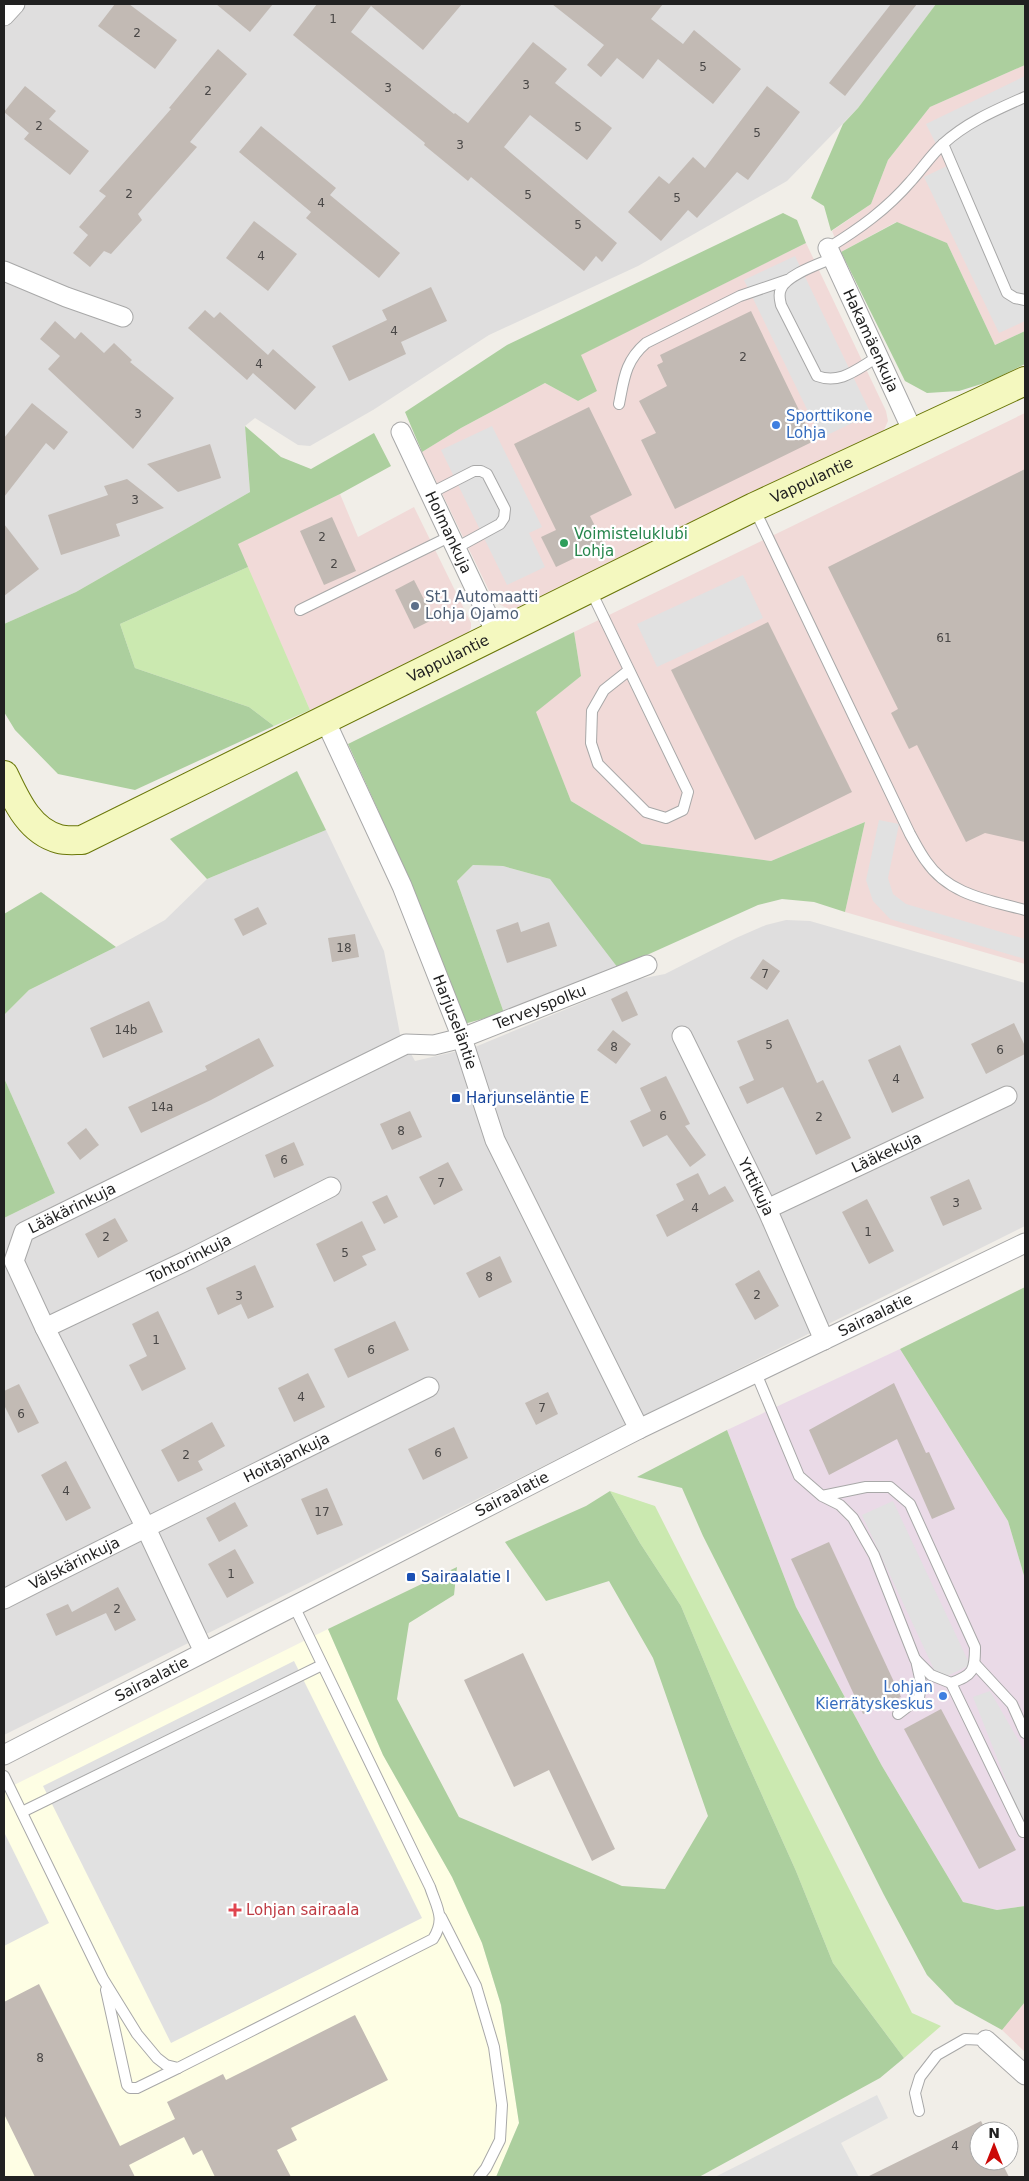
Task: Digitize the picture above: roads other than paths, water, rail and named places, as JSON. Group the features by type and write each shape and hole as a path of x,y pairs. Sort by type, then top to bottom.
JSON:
{"street":[{"path":"4,16 15,4"},
{"name":"Hakamäenkuja","path":"830,253 914,434"},
{"path":"4,271 122,318"},
{"name":"Vappulantie","path":"4,775 19,806 44,833 60,840 82,840 496,633 754,507 1025,381"},
{"name":"Holmankuja","path":"402,432 496,633"},
{"name":"Harjuseläntie","path":"325,720 402,886 462,1038 495,1140 639,1430"},
{"name":"Terveyspolku","path":"434,1045 462,1038 647,965"},
{"name":"Yrttikuja","path":"682,1036 767,1209 824,1340"},
{"name":"Lääkärinkuja","path":"204,1652 145,1526 45,1328 14,1262 24,1232 406,1044 434,1045"},
{"name":"Lääkekuja","path":"767,1209 1007,1096"},
{"name":"Tohtorinkuja","path":"45,1328 190,1259 332,1187"},
{"name":"Sairaalatie","path":"4,1755 639,1430 1025,1243"},
{"name":"Hoitajankuja","path":"145,1526 286,1460 429,1387"},
{"name":"Välskärinkuja","path":"4,1599 145,1526"},
{"path":"986,2040 1025,2075"}],"lane":[{"path":"619,404 627,366 634,353 646,343 740,296 788,279 830,253 890,203 943,144 978,118 1025,97"},
{"path":"943,144 1008,293 1015,298 1025,300"},
{"path":"788,279 781,287 779,294 781,305 817,376 829,380 838,379 878,357"},
{"path":"300,610 453,542 500,524 504,518 505,509 487,474 481,471 474,472 431,493"},
{"path":"754,507 910,834 926,862 944,881 967,895 1025,910"},
{"path":"589,588 688,792 684,810 666,818 646,812 598,764 591,743 592,711 604,690 628,671"},
{"path":"756,1373 798,1476 822,1496 840,1505 853,1518 874,1555 915,1659 921,1683 919,1698 898,1714"},
{"path":"822,1496 866,1487 890,1488 910,1504 975,1647 975,1664 967,1677 951,1683 931,1675 915,1659"},
{"path":"294,1606 430,1887 440,1916 476,1986 494,2047 502,2105 500,2140 486,2168 479,2177"},
{"path":"975,1664 1012,1704 1025,1732"},
{"path":"22,1812 322,1665"},
{"path":"951,1683 1023,1832"},
{"path":"4,1776 103,1979 137,2034 157,2058 166,2066 178,2068"},
{"path":"103,1979 127,2085 130,2088 137,2088 433,1939 440,1929 440,1916"},
{"path":"919,2111 915,2093 920,2077 937,2055 965,2039 986,2040"}],"place":[{"name":"Sporttikone Lohja","path":"776,425"},
{"name":"Voimisteluklubi Lohja","path":"564,543"},
{"name":"St1 Automaatti Lohja Ojamo","path":"415,606"},
{"name":"Harjunseläntie E","path":"456,1098"},
{"name":"Sairaalatie I","path":"411,1577"},
{"name":"Lohjan Kierrätyskeskus","path":"943,1696"},
{"name":"Lohjan sairaala","path":"235,1910"}]}
